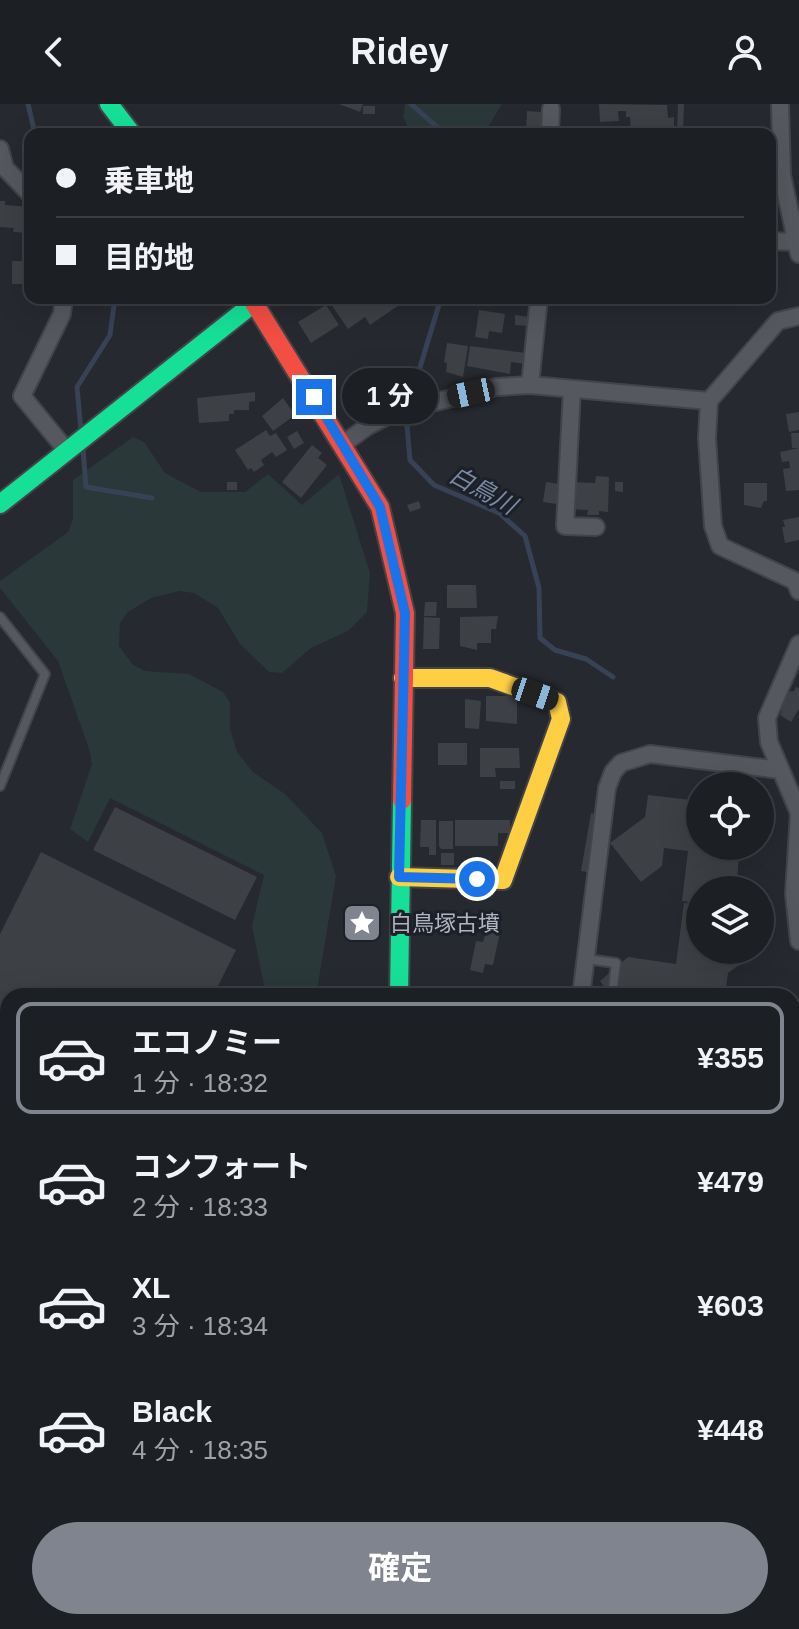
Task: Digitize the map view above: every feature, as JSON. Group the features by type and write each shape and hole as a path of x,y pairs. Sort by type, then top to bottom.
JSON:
{"street":[{"path":"776,242 798,248 782,175 780,104"},
{"path":"115,106 128,128"},
{"path":"550,128 551,109"},
{"path":"0,149 8,183"},
{"path":"63,304 62,314 22,396 64,453"},
{"path":"1,502 110,418 247,304"},
{"path":"255,304 380,507 405,613 399,988"},
{"path":"530,385 538,304"},
{"path":"799,316 778,321 709,401 707,438 713,526 720,546 795,581 799,591"},
{"path":"343,444 395,412 496,387 530,385 709,401"},
{"path":"572,389 565,526 596,527"},
{"path":"799,644 767,718 769,742 799,813 794,894 799,941"},
{"path":"399,877 503,880 561,719 557,702 490,678 403,678"},
{"path":"582,988 607,788 613,772 621,763 650,754 780,770"}],"lane":[{"path":"0,617 45,674 0,786"},
{"path":"585,959 616,963 613,988"}],"shaded area":[{"path":"405,104 502,104 488,128 408,128 403,117"},
{"path":"133,437 144,442 165,473 201,492 245,492 268,474 302,505 339,474 370,573 367,612 348,631 311,648 282,673 269,672 240,644 218,608 194,593 180,591 151,598 128,612 120,623 119,646 133,665 145,671 189,674 223,692 230,702 230,729 237,752 253,772 285,794 322,833 336,876 317,988 264,988 252,926 264,875 110,798 88,842 70,829 92,764 90,752 58,661 0,588 0,581 68,532 73,519 73,480"}],"building":[{"path":"339,104 363,104 360,112"},
{"path":"599,104 667,105 668,118 674,117 674,128 631,128 626,111 618,111 619,121 600,122"},
{"path":"678,104 684,104 683,128 677,128"},
{"path":"363,106 375,106 375,114 363,114"},
{"path":"527,111 542,112 542,128 526,128"},
{"path":"0,201 5,201 5,205 24,207 24,233 0,227"},
{"path":"12,261 24,261 24,284 12,284"},
{"path":"331,304 401,304 370,325 365,317 348,329"},
{"path":"326,305 339,325 311,343 298,322"},
{"path":"479,310 505,314 502,333 489,331 488,339 475,337"},
{"path":"515,315 530,317 529,326 515,325"},
{"path":"447,343 468,346 463,377 446,372"},
{"path":"470,346 526,353 525,364 511,362 510,374 467,366"},
{"path":"255,392 255,401 249,402 249,410 234,410 234,414 229,414 229,421 199,423 197,398"},
{"path":"283,398 295,415 273,431 262,416"},
{"path":"799,412 799,430 789,432 786,414"},
{"path":"266,430 270,436 276,433 287,450 276,457 272,452 261,460 264,465 254,472 251,468 248,470 235,450"},
{"path":"297,431 304,443 294,449 287,437"},
{"path":"791,433 799,433 799,448 792,448"},
{"path":"312,445 322,453 318,458 327,465 301,498 282,482"},
{"path":"799,448 799,490 786,491 783,469 790,468 789,461 782,462 780,452"},
{"path":"596,476 609,477 608,512 587,515 588,510 569,509 570,482 595,483"},
{"path":"227,482 237,482 237,490 227,490"},
{"path":"546,482 560,484 557,504 543,502"},
{"path":"615,482 623,482 623,492 615,491"},
{"path":"744,483 767,483 767,501 761,508 744,505"},
{"path":"419,501 421,508 410,512 407,505"},
{"path":"799,517 799,540 785,543 783,520"},
{"path":"447,585 476,585 477,608 447,608"},
{"path":"425,602 437,602 436,616 424,616"},
{"path":"498,616 496,629 491,629 491,643 477,643 477,650 460,646 460,617"},
{"path":"424,617 440,618 439,649 423,649"},
{"path":"796,687 799,688 799,709 791,722 780,715 782,711 777,708 786,692 794,691"},
{"path":"486,696 517,696 517,724 486,721"},
{"path":"465,699 481,701 479,729 465,728"},
{"path":"438,743 467,743 467,765 438,765"},
{"path":"480,748 519,748 520,768 495,768 496,777 480,777"},
{"path":"500,781 515,781 515,789 500,789"},
{"path":"648,795 686,799 686,851 664,848 662,866 641,882 610,843 645,817"},
{"path":"115,807 257,877 235,920 93,850"},
{"path":"591,813 596,814 587,872 581,871"},
{"path":"421,820 436,820 436,855 429,855 429,847 420,847"},
{"path":"455,820 510,820 510,833 498,833 498,846 455,846"},
{"path":"439,821 453,821 453,849 441,849 439,846"},
{"path":"41,852 236,950 217,988 0,988 0,934"},
{"path":"441,853 454,853 454,865 441,865"},
{"path":"687,860 739,860 737,876 686,876 686,901 682,901"},
{"path":"684,903 686,964 740,964 728,973 726,988 605,988 600,981 628,957 676,964"},
{"path":"487,929 500,932 493,965 485,964 483,973 470,970 476,941 483,942"}],"waterway":[{"path":"28,104 34,128"},
{"name":"白鳥川","path":"411,104 438,128"},
{"path":"81,431 77,387 110,335 114,304"},
{"name":"白鳥川","path":"439,304 411,397 407,426 410,460 434,485 499,513 525,536 539,588 540,638 555,650 586,659 613,677"},
{"path":"83,449 86,487 152,498"}],"traffic: fast":[{"path":"109,104 127,128"},
{"path":"0,504 253,304"},
{"path":"399,988 402,800"}],"traffic: slow":[{"path":"399,877 503,880 561,719 557,702 490,678 403,678"}],"traffic: jam":[{"path":"255,304 380,507 405,613 402,800"}],"place":[{"name":"白鳥塚古墳","path":"362,923"}],"route":[{"path":"314,397 380,507 405,613 399,877 477,879"}]}
